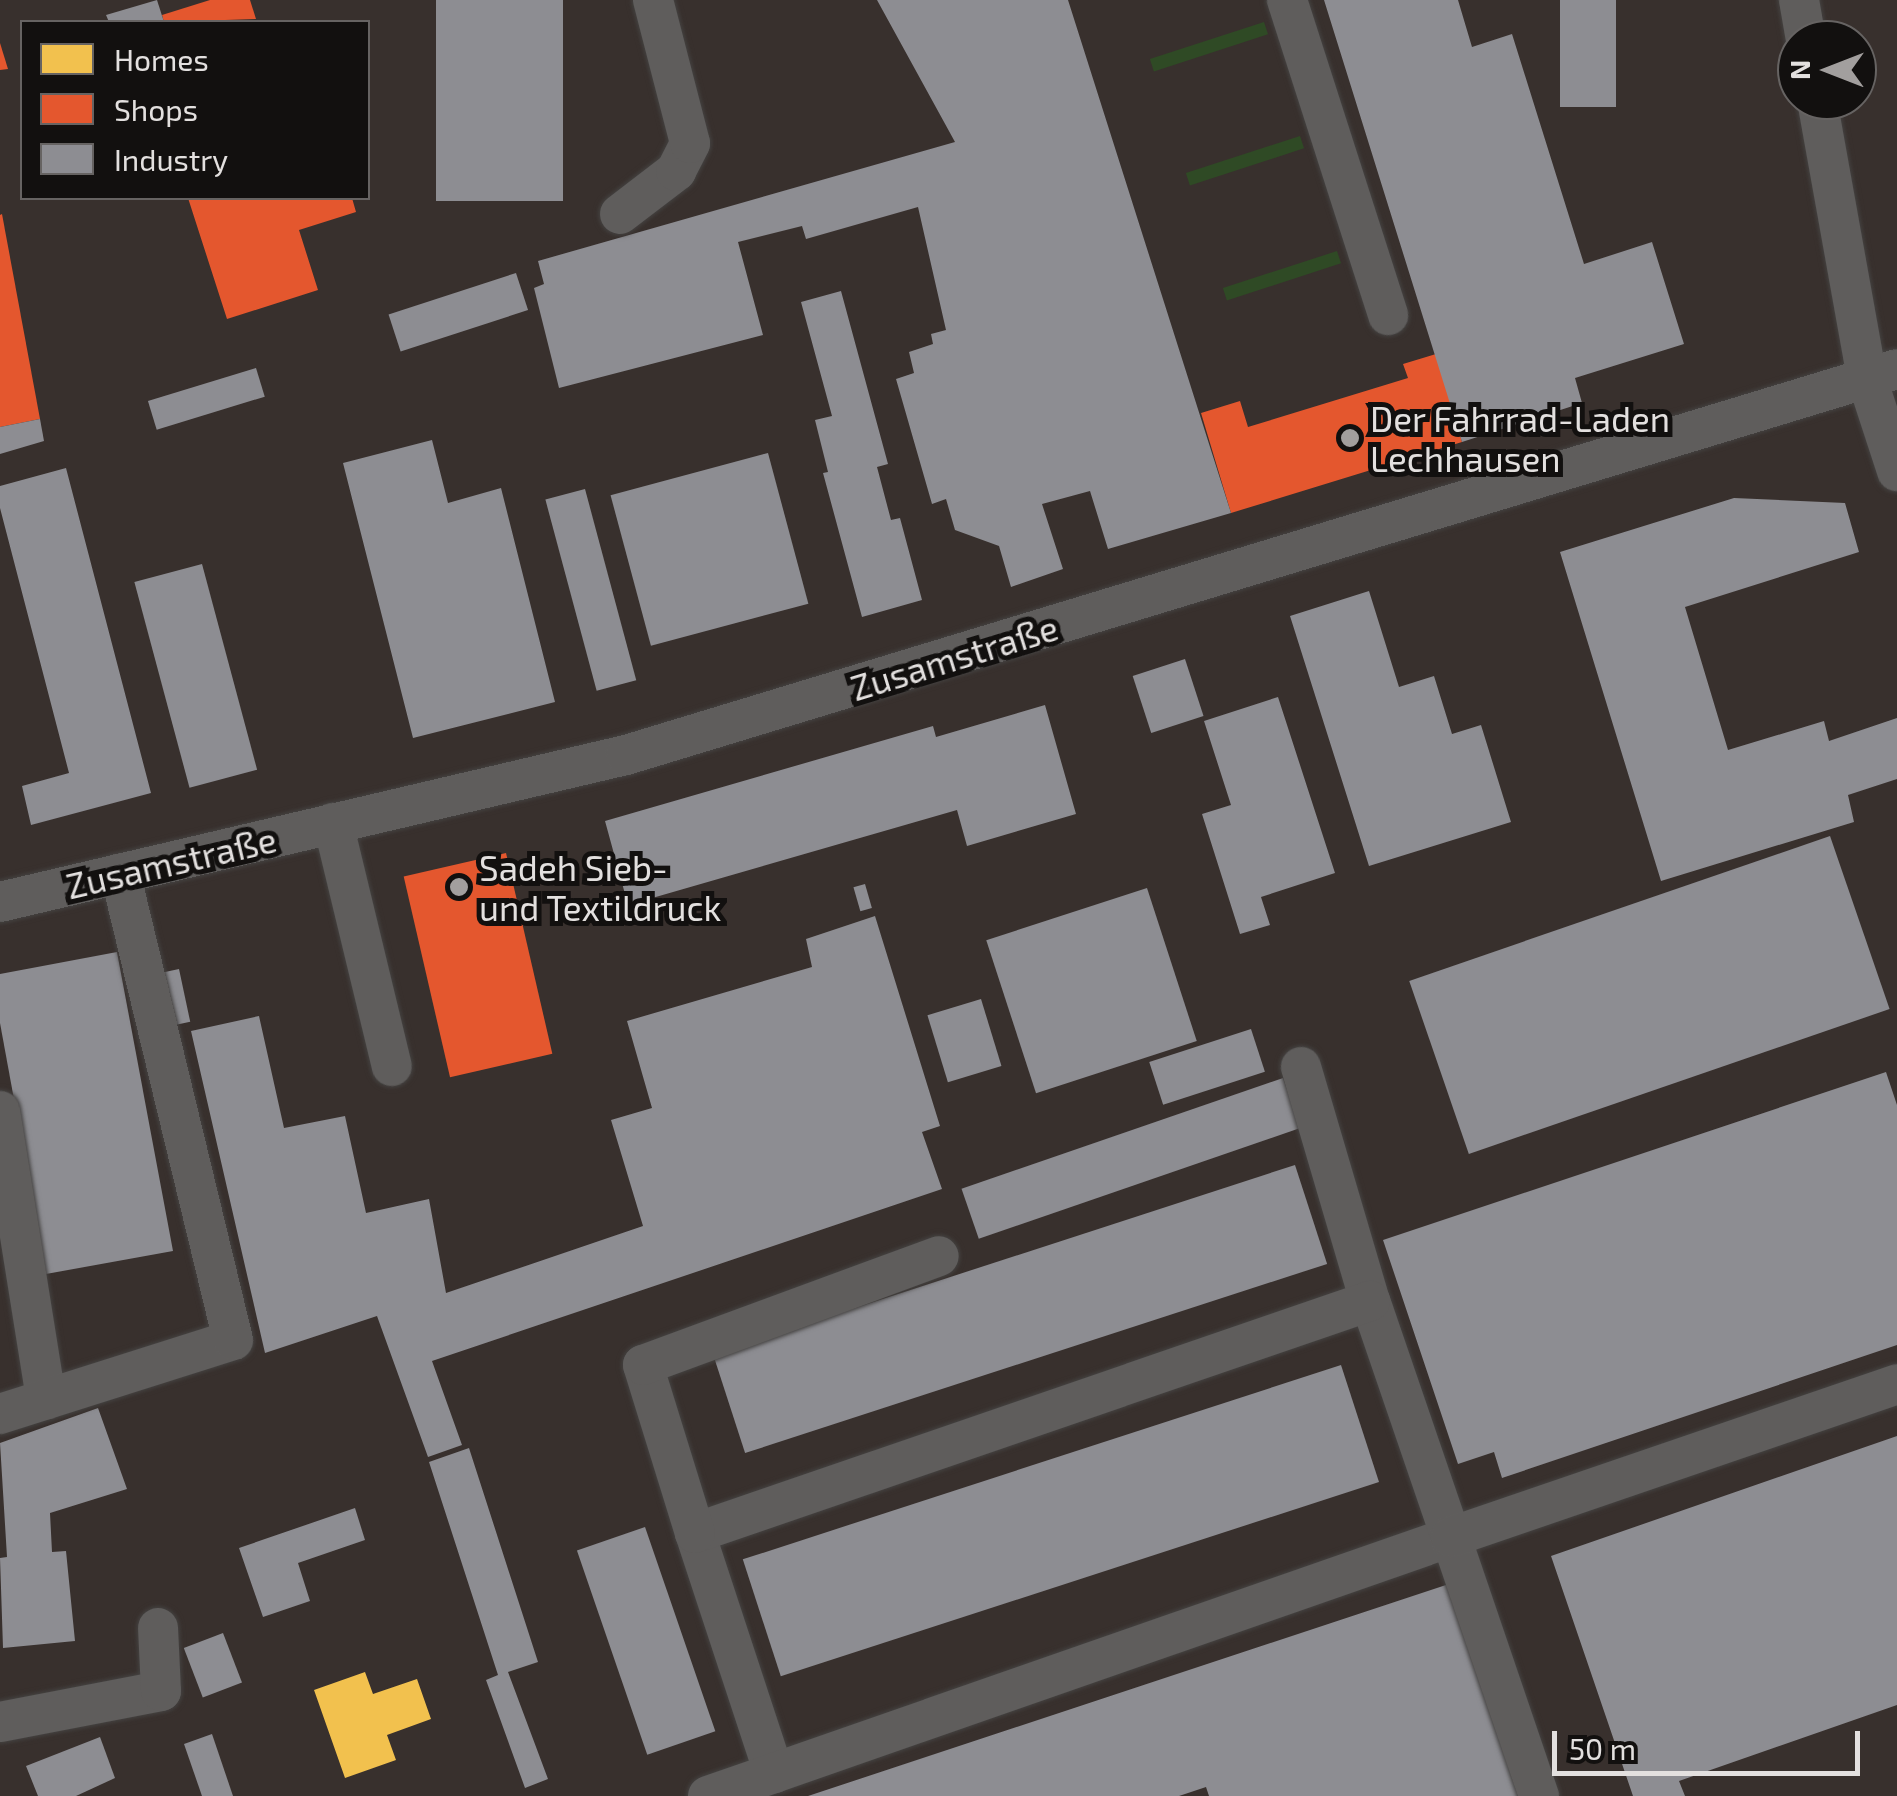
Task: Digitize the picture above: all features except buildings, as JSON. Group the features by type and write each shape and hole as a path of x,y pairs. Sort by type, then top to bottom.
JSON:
{"street":[{"path":"620,214 676,171 690,144 653,0"},
{"path":"1287,0 1388,315"},
{"path":"1822,120 1882,374 1897,471"},
{"name":"Zusamstraße","path":"0,902 626,755 1882,374"},
{"path":"333,824 392,1066"},
{"path":"0,1414 234,1340 120,874"},
{"path":"1301,1067 1370,1301 1539,1796"},
{"path":"0,1111 46,1399"},
{"path":"774,1772 643,1365 939,1256"},
{"path":"694,1533 1370,1301"},
{"path":"708,1796 1897,1384"},
{"path":"0,1722 161,1691 158,1628"}],"shaded area":[{"path":"0,0 1897,0 1897,1796 0,1796"}],"green space":[{"path":"1264,22 1268,34 1154,71 1150,59"},
{"path":"1300,136 1304,148 1190,185 1186,173"},
{"path":"1337,251 1341,263 1227,300 1223,288"}],"place":[{"name":"Der Fahrrad-Laden Lechhausen","path":"1350,438"},
{"name":"Sadeh Sieb- und Textildruck","path":"459,887"}]}
